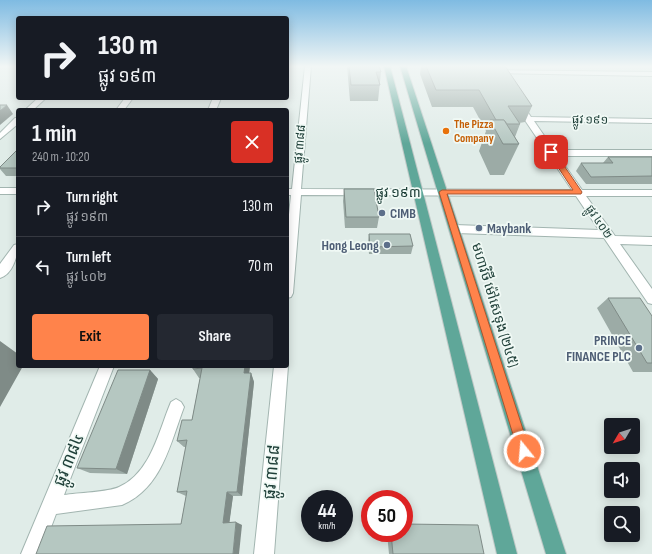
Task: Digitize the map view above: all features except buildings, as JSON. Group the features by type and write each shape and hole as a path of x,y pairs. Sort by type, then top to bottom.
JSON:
{"main road":[{"path":"393,92 507,554"},
{"name":"មហាវិថី ម៉ៅសេទុង (២៤៥)","path":"411,92 556,554"}],"street":[{"name":"ផ្លូវ ៣៨៨","path":"289,242 291,192 305,92"},
{"name":"ផ្លូវ ៤០២","path":"513,97 652,299"},
{"path":"31,108 40,100"},
{"name":"ផ្លូវ ១៩១","path":"529,119 652,121"},
{"path":"0,137 16,122"},
{"path":"551,152 652,153"},
{"path":"0,191 16,191"},
{"name":"ផ្លូវ ១៩៣","path":"291,192 652,192"},
{"path":"455,229 609,237 652,241"},
{"path":"0,273 16,251"},
{"name":"ផ្លូវ ៣៨៤","path":"31,554 107,368"},
{"name":"ផ្លូវ ៣៨៨","path":"264,554 281,368"},
{"path":"50,506 122,496 143,481 154,465 176,406"}],"place":[{"name":"The Pizza Company","path":"446,131"},
{"name":"CIMB","path":"382,213"},
{"name":"Maybank","path":"479,228"},
{"name":"Hong Leong","path":"387,245"},
{"name":"PRINCE FINANCE PLC","path":"639,348"}],"route":[{"path":"524,451 460,244 442,192 579,192 551,152"}]}
